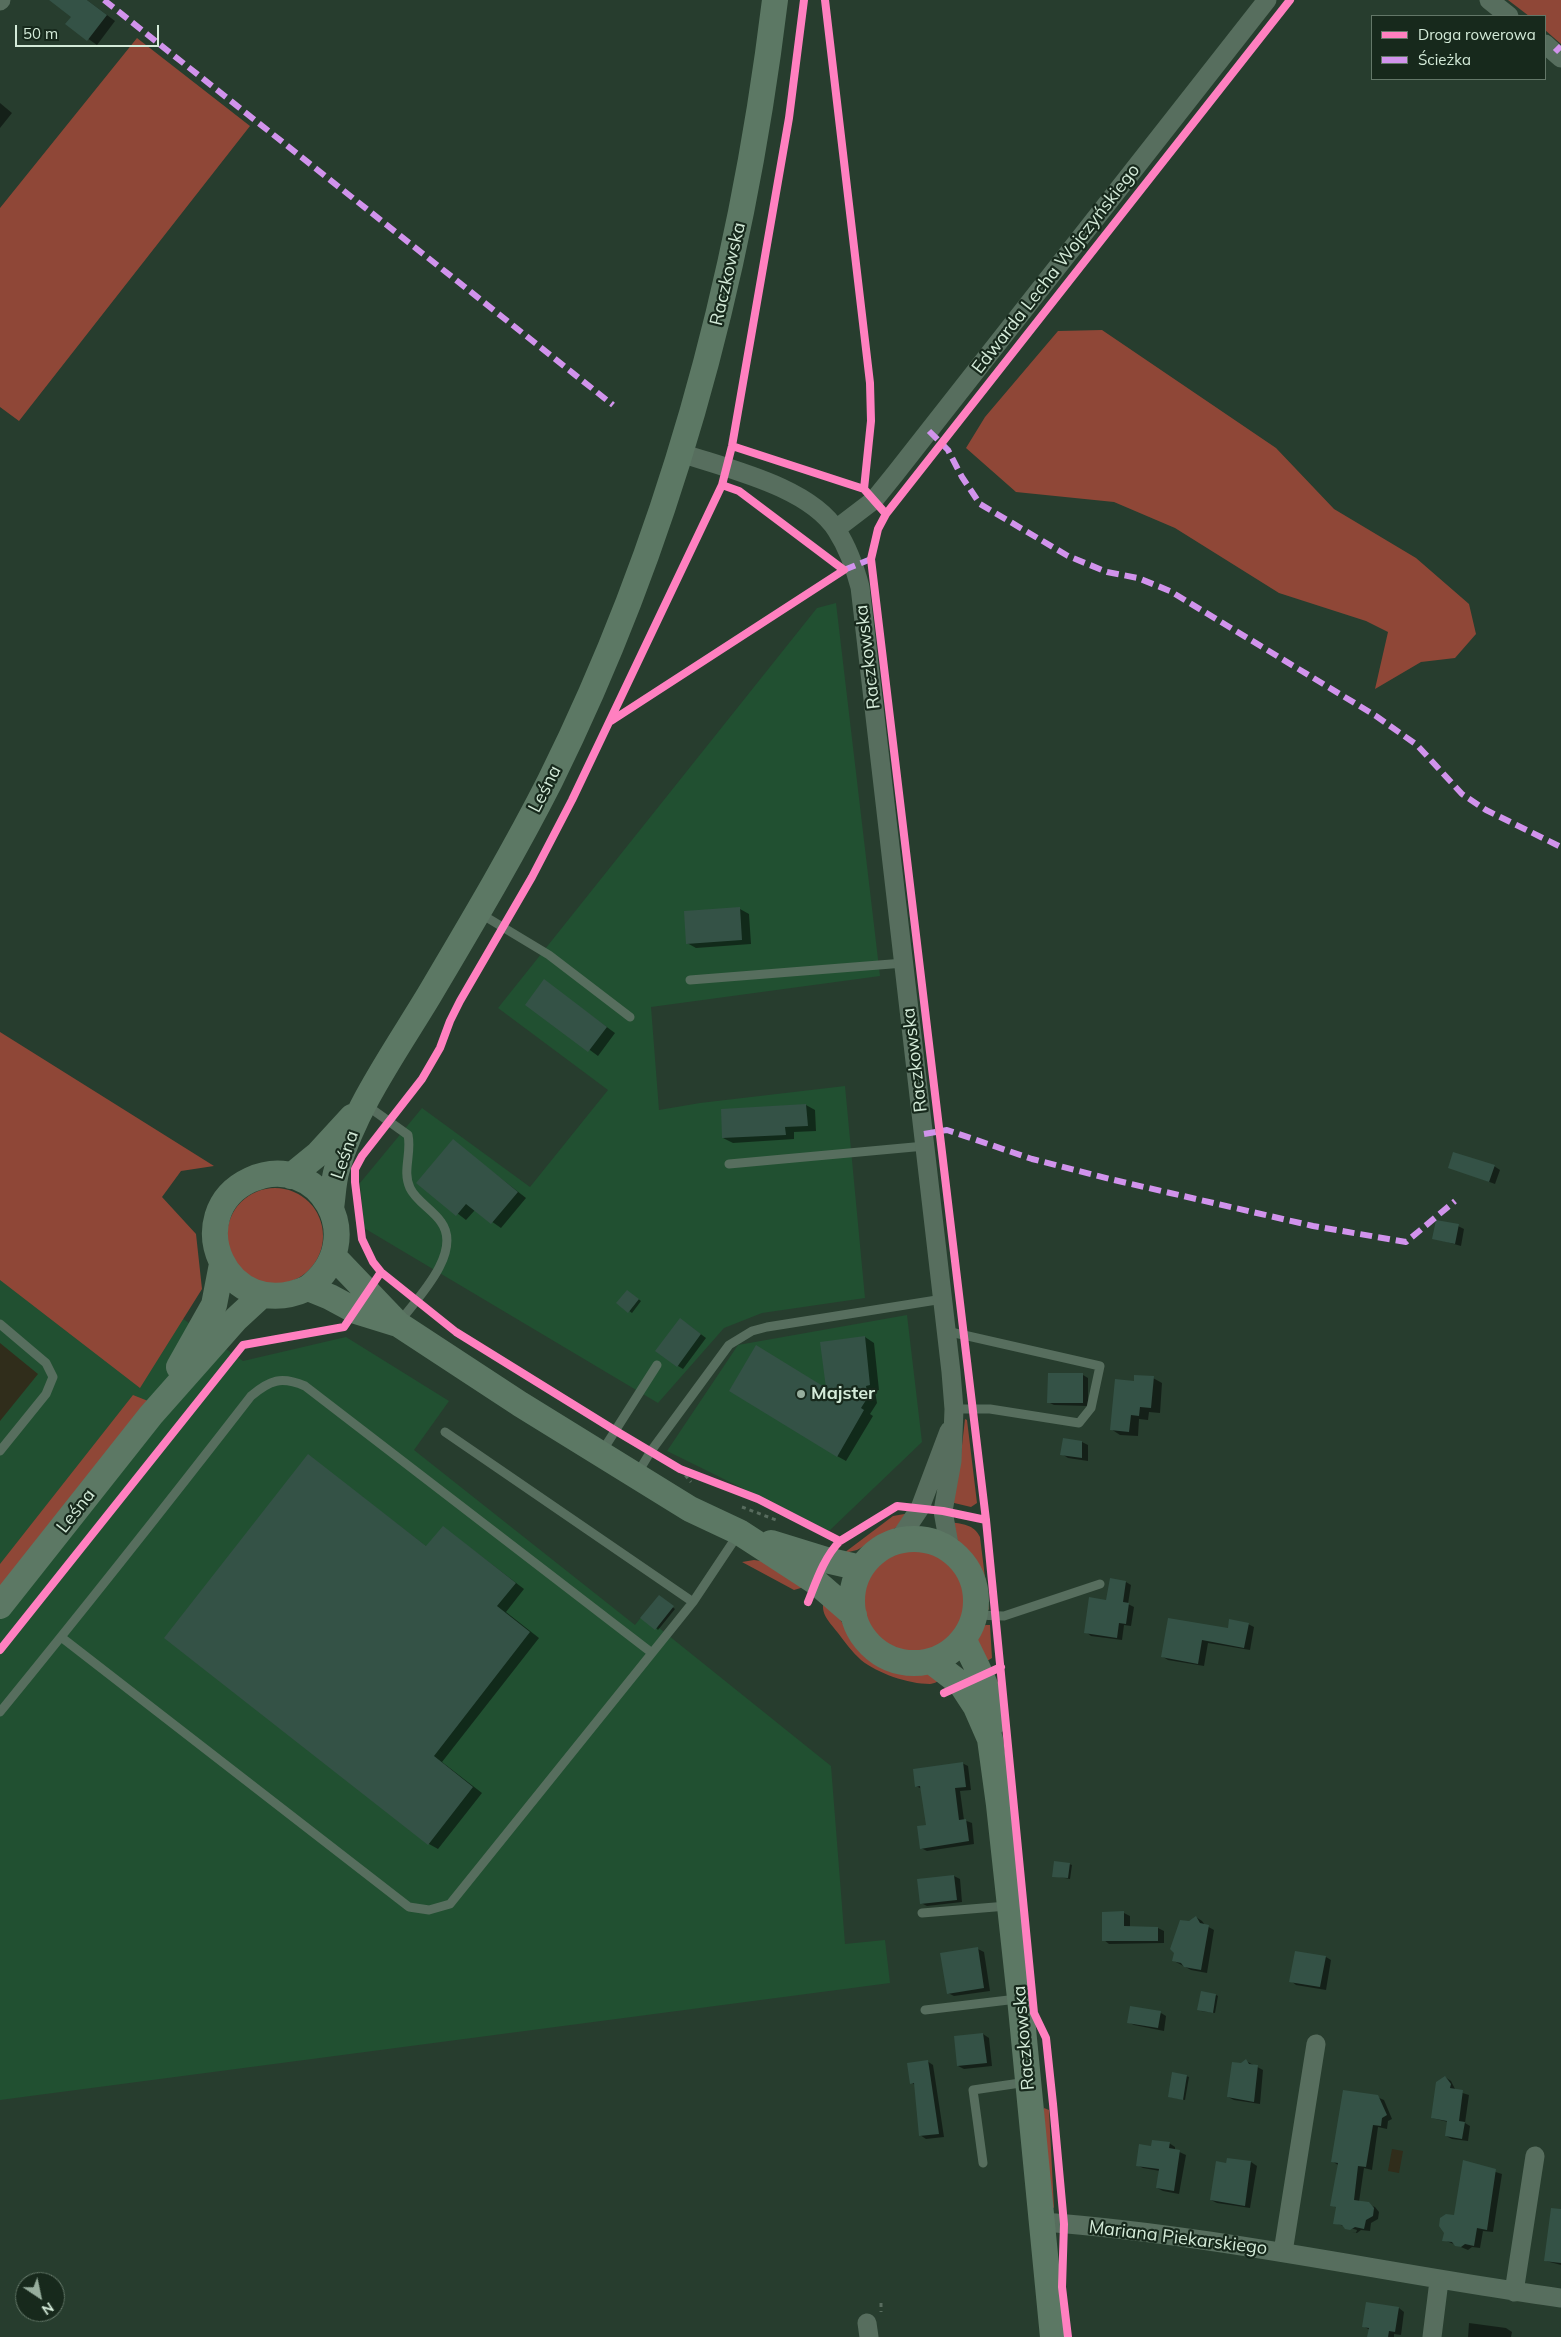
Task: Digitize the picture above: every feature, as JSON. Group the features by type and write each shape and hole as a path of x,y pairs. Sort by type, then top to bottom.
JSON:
{"main road":[{"name":"Raczkowska","path":"681,454 721,309 746,193 764,91 775,0"},
{"name":"Leśna","path":"331,1208 336,1170 364,1104 478,912 549,783 584,708 617,631 665,504 681,454"},
{"name":"Leśna","path":"291,1176 318,1154 364,1104"},
{"path":"277,1174 291,1176 314,1188 331,1208 338,1232 334,1257 318,1280 308,1288 286,1296 262,1295 239,1284 222,1264 217,1251 216,1223 228,1198 238,1188 256,1178 277,1174"},
{"path":"334,1257 398,1324 520,1404 690,1509 739,1532 826,1560 861,1568"},
{"name":"Leśna","path":"151,1415 214,1305 222,1264"},
{"path":"308,1288 356,1311 398,1324"},
{"name":"Leśna","path":"0,1606 151,1415 236,1319 262,1295"},
{"path":"739,1532 816,1582 854,1614"},
{"path":"924,1538 940,1543 950,1550 969,1569 976,1586 977,1606 975,1615 964,1640 948,1654 931,1661 912,1664 894,1660 877,1651 864,1638 854,1614 852,1603 854,1584 861,1568 872,1554 887,1544 898,1541 924,1538"},
{"name":"Raczkowska","path":"964,1640 987,1690 992,1720 990,1739 1044,2222 1053,2337"},
{"name":"Raczkowska","path":"931,1661 961,1684 976,1707 990,1739"}],"street":[{"name":"Edwarda Lecha Wojczyńskiego","path":"836,529 874,500 1267,0"},
{"path":"1489,0 1509,15"},
{"path":"1546,45 1561,58"},
{"name":"Raczkowska","path":"681,454 782,487 810,503 836,529 854,566 860,588 946,1331 953,1417 952,1461 943,1511 950,1550"},
{"name":"Raczkowska","path":"898,1541 920,1508 953,1417"},
{"name":"Mariana Piekarskiego","path":"1284,2252 1316,2044"},
{"path":"1514,2292 1534,2156"},
{"name":"Mariana Piekarskiego","path":"1044,2222 1284,2252 1439,2281 1561,2298"},
{"path":"1432,2337 1439,2281"}],"lane":[{"path":"478,912 549,954 630,1017"},
{"path":"690,980 904,963"},
{"path":"364,1104 408,1135 410,1143 406,1175 411,1189 442,1222 448,1235 447,1250 438,1269 398,1324"},
{"path":"729,1164 925,1146"},
{"path":"636,1475 651,1451 700,1384 730,1344 736,1339 752,1331 767,1328 943,1300"},
{"path":"0,1324 46,1363 53,1377 46,1394 0,1451"},
{"path":"946,1331 1100,1366 1091,1408 1079,1423 990,1409 953,1417"},
{"path":"601,1453 657,1365"},
{"path":"0,1712 251,1396 264,1385 276,1381 290,1380 305,1386 652,1653"},
{"path":"445,1432 693,1602"},
{"path":"61,1637 409,1907 429,1910 450,1904 693,1602 739,1532"},
{"path":"975,1615 1004,1616 1100,1584"},
{"path":"922,1914 1010,1906"},
{"path":"925,2010 1020,1998"},
{"path":"983,2163 973,2090 1028,2082"}],"path":[{"path":"680,1469 698,1476"},
{"path":"680,1469 692,1484"},
{"path":"735,1504 780,1522"}],"shaded area":[{"path":"1508,0 1561,0 1561,44 1546,31 1546,15 1528,15"},
{"path":"137,38 250,126 19,421 0,407 0,208"},
{"path":"1102,330 1276,448 1334,509 1416,558 1469,604 1476,634 1455,658 1421,662 1375,689 1388,632 1366,621 1279,593 1175,528 1114,502 1016,492 966,448 985,417 1058,331"},
{"path":"836,603 880,976 651,1007 659,1110 700,1103 845,1086 865,1298 762,1313 724,1328 658,1403 364,1228 360,1183 422,1108 530,1187 608,1090 498,1008 817,608"},
{"path":"0,1032 214,1166 181,1171 162,1197 196,1234 202,1289 140,1388 0,1280"},
{"path":"275,1188 293,1192 309,1202 319,1218 323,1236 319,1254 309,1270 293,1280 275,1284 257,1280 241,1270 231,1254 227,1236 231,1218 241,1202 257,1192"},
{"path":"0,1190 243,1361 346,1337 449,1401 414,1450 635,1625 643,1615 831,1766 845,1944 885,1940 890,1983 0,2100"},
{"path":"907,1315 922,1442 829,1531 667,1451 738,1345"},
{"path":"0,1343 38,1374 0,1421"},
{"path":"133,1395 148,1401 0,1589 0,1564"},
{"path":"965,1419 967,1420 977,1503 971,1507 950,1502 960,1463"},
{"path":"910,1513 897,1527 857,1550 844,1553 893,1516"},
{"path":"949,1522 971,1527 980,1537 989,1610 985,1607 982,1584 977,1567 970,1555 957,1540"},
{"path":"915,1539 939,1543 959,1557 973,1577 977,1601 973,1625 959,1645 939,1659 915,1663 891,1659 871,1645 857,1625 853,1601 857,1577 871,1557 891,1543"},
{"path":"761,1561 804,1587 794,1590 742,1562"},
{"path":"825,1595 854,1641 872,1659 898,1671 944,1678 932,1684 921,1684 903,1680 868,1665 855,1654 827,1620 823,1607"},
{"path":"990,1625 992,1658 987,1661 976,1642 980,1627"},
{"path":"1044,2108 1049,2110 1054,2208 1050,2206 1042,2146"},
{"path":"1392,2149 1403,2151 1399,2173 1388,2171"}],"building":[{"path":"49,0 87,0 107,15 87,41 65,24 71,17"},
{"path":"740,907 742,940 686,944 684,911"},
{"path":"544,979 607,1027 588,1052 525,1005"},
{"path":"806,1104 808,1126 785,1127 786,1135 722,1138 721,1109"},
{"path":"453,1139 518,1192 491,1224 466,1204 456,1216 416,1183"},
{"path":"1453,1152 1495,1165 1489,1182 1448,1168"},
{"path":"1436,1220 1459,1224 1455,1244 1432,1239"},
{"path":"627,1290 639,1299 628,1313 616,1303"},
{"path":"680,1318 701,1334 677,1367 655,1351"},
{"name":"Majster","path":"865,1336 870,1385 866,1386 868,1397 861,1408 864,1410 837,1457 729,1391 756,1345 826,1388 820,1342"},
{"path":"1048,1373 1083,1373 1083,1403 1047,1403"},
{"path":"1134,1375 1154,1376 1151,1408 1140,1407 1139,1416 1131,1415 1129,1432 1110,1430 1115,1379 1134,1381"},
{"path":"1063,1438 1082,1441 1082,1458 1060,1455"},
{"path":"308,1454 426,1546 443,1526 516,1583 497,1606 530,1632 434,1756 473,1787 428,1845 164,1638"},
{"path":"1110,1578 1126,1581 1123,1602 1129,1603 1126,1624 1119,1623 1117,1638 1084,1633 1089,1597 1106,1600"},
{"path":"659,1595 674,1606 655,1630 640,1618"},
{"path":"1168,1618 1228,1628 1229,1619 1249,1623 1244,1648 1202,1640 1198,1664 1161,1657"},
{"path":"963,1762 966,1787 955,1788 959,1820 966,1819 969,1841 920,1849 917,1826 926,1825 920,1786 915,1787 913,1769"},
{"path":"1054,1861 1070,1863 1068,1878 1052,1877"},
{"path":"954,1875 957,1900 920,1904 917,1879"},
{"path":"1124,1911 1124,1926 1158,1927 1158,1941 1102,1941 1102,1912"},
{"path":"1196,1916 1200,1923 1209,1925 1201,1970 1184,1967 1181,1963 1172,1961 1174,1953 1170,1949 1180,1920 1189,1921"},
{"path":"978,1947 984,1988 947,1994 940,1953"},
{"path":"1295,1951 1326,1956 1320,1987 1289,1982"},
{"path":"1201,1991 1216,1994 1213,2013 1197,2010"},
{"path":"1130,2006 1161,2011 1158,2028 1127,2023"},
{"path":"983,2033 987,2063 957,2066 954,2036"},
{"path":"1246,2059 1249,2064 1258,2065 1254,2102 1227,2097 1232,2062 1241,2063"},
{"path":"928,2060 939,2134 919,2136 914,2083 910,2084 907,2063"},
{"path":"1172,2072 1187,2075 1183,2100 1168,2097"},
{"path":"1445,2076 1451,2084 1450,2088 1463,2090 1459,2121 1465,2122 1462,2139 1445,2136 1447,2121 1431,2118 1436,2082"},
{"path":"1343,2090 1378,2095 1387,2115 1382,2118 1381,2126 1373,2125 1366,2167 1358,2166 1354,2200 1369,2202 1374,2208 1373,2216 1366,2220 1364,2229 1355,2227 1350,2230 1345,2229 1342,2225 1333,2224 1336,2207 1330,2206 1338,2163 1331,2162"},
{"path":"1152,2140 1170,2142 1169,2148 1180,2150 1174,2191 1156,2188 1159,2169 1136,2166 1139,2144 1151,2146"},
{"path":"1227,2158 1251,2161 1245,2206 1210,2200 1216,2161 1226,2163"},
{"path":"1463,2160 1496,2169 1487,2230 1477,2228 1474,2246 1465,2244 1461,2247 1455,2246 1452,2242 1442,2241 1444,2233 1439,2226 1440,2218 1446,2214 1454,2215"},
{"path":"1551,2208 1561,2209 1561,2263 1544,2261"},
{"path":"1366,2302 1399,2307 1395,2332 1389,2331 1388,2337 1367,2337 1369,2328 1362,2327"}],"marked path":[{"path":"104,0 613,405"},
{"path":"1555,52 1561,46"},
{"path":"929,431 948,450 962,477 980,504 1068,556 1107,572 1138,578 1170,591 1376,716 1417,745 1462,794 1486,810 1561,847"},
{"path":"844,570 871,559"},
{"path":"924,1134 947,1130 1032,1159 1114,1180 1313,1226 1406,1242 1455,1201"}],"cycle path":[{"path":"804,0 789,118 732,446 722,485 572,800 532,877 460,1001 440,1048 422,1079 362,1156 355,1169 355,1182 362,1239 373,1262 381,1272 456,1332 680,1469 758,1499 840,1541"},
{"path":"825,0 870,383 871,421 864,489 886,514 878,529 871,559 986,1520 1034,2013 1046,2038 1064,2224 1062,2287 1068,2337"},
{"path":"886,514 1290,0"},
{"path":"732,446 864,489"},
{"path":"611,721 844,570 739,491 722,485"},
{"path":"0,1650 243,1345 344,1327 381,1272"},
{"path":"808,1602 817,1578 834,1547 840,1541 897,1506 943,1511 986,1520"},
{"path":"944,1693 1001,1667"}],"place":[{"name":"Majster","path":"801,1394"}]}
